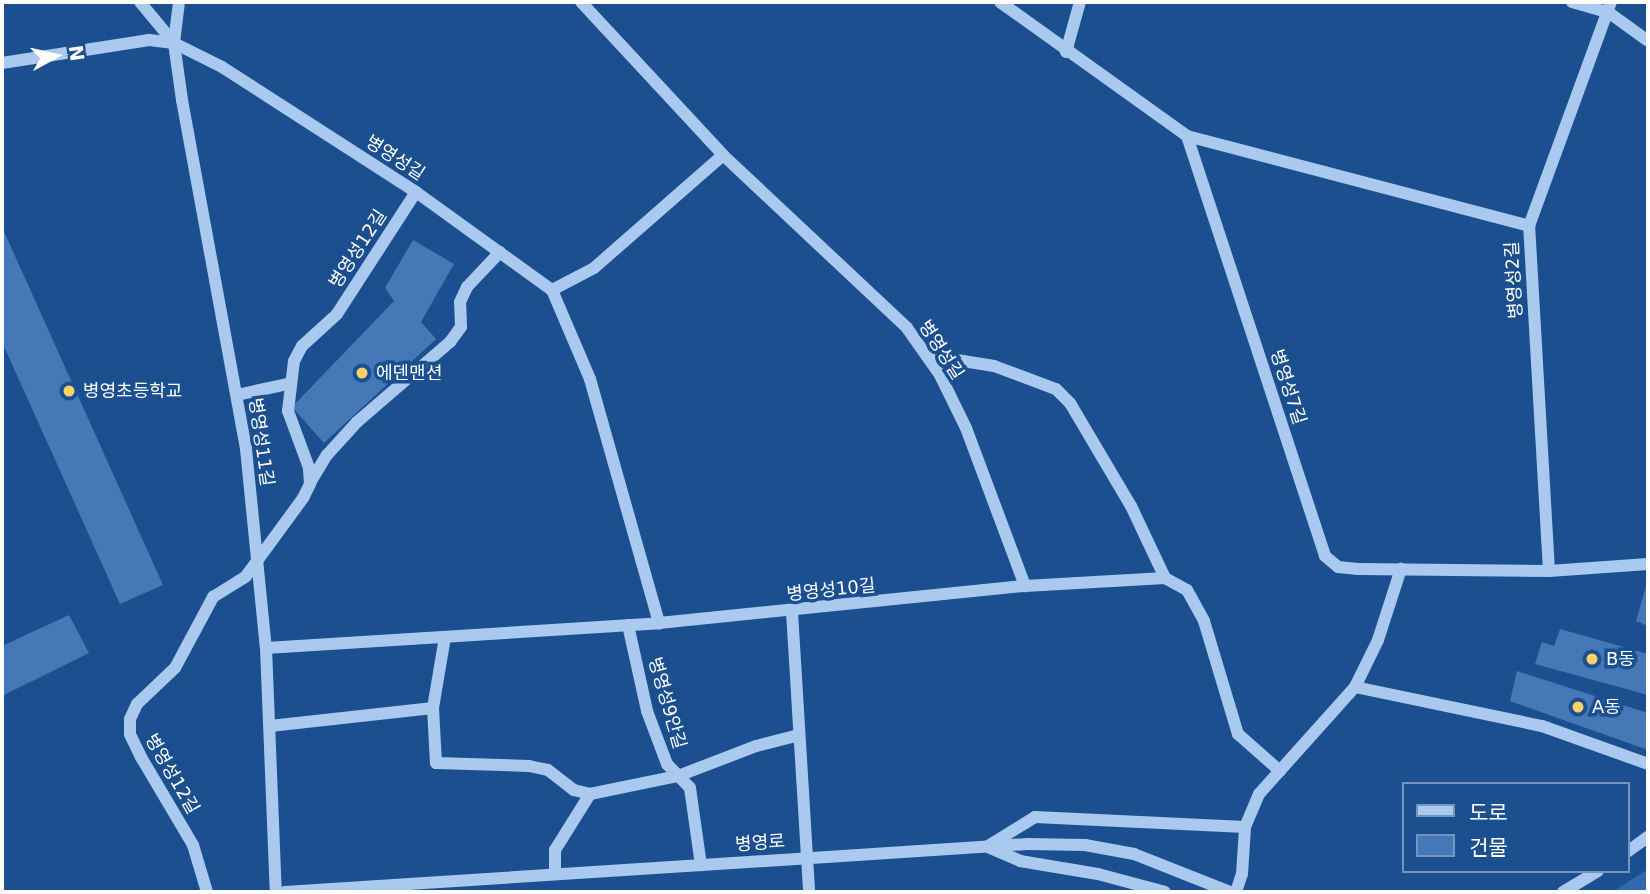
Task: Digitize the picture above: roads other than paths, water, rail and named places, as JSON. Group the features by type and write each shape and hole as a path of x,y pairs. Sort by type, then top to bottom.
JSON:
{"street":[{"path":"140,2 174,43"},
{"name":"병영성11길","path":"179,2 174,43 237,395 258,563 271,726 276,892"},
{"name":"병영성길","path":"581,2 723,155 907,328 926,355 966,428 1025,586"},
{"path":"1000,2 1066,52 1187,136 1529,226"},
{"path":"1066,52 1080,2"},
{"path":"1572,2 1610,7 1648,40"},
{"name":"병영성2길","path":"1549,571 1529,226 1610,7"},
{"name":"병영성길","path":"2,63 149,40 174,43 222,67 416,192 552,290"},
{"name":"병영성7길","path":"1187,136 1325,556 1338,567 1401,569 1549,571 1648,564"},
{"path":"659,623 590,379 552,290 594,268 723,155"},
{"name":"병영성12길","path":"207,892 193,845 141,757 130,734 130,719 137,704 175,668 213,597 246,576 258,563 310,484 309,468 288,411 287,384 302,346 337,314 416,192"},
{"path":"310,484 327,455 357,422 450,342 461,327 460,302 467,287 500,253"},
{"path":"926,355 994,366 1056,389 1070,403 1131,506 1165,578 1187,590 1204,621 1238,734 1280,771"},
{"path":"237,395 287,384"},
{"path":"1236,892 1242,874 1245,827 1259,794 1355,687 1378,640 1401,569"},
{"name":"병영성10길","path":"266,648 659,623 792,612 1025,586 1165,578"},
{"path":"792,612 809,892"},
{"name":"병영성9안길","path":"628,625 648,710 667,764 690,788 701,864"},
{"path":"445,637 433,708 436,763 529,766 548,770 574,790 590,794 678,776 756,746 799,735"},
{"path":"1355,687 1542,726 1648,764"},
{"path":"271,726 433,708"},
{"path":"555,874 555,850 590,794"},
{"path":"986,847 1035,817 1245,827"},
{"path":"1629,851 1648,837"},
{"name":"병영로","path":"285,892 986,847 1085,845 1180,868 1230,892"},
{"path":"986,847 1020,861 1098,874 1165,892"},
{"path":"1563,892 1595,873"}],"place":[{"name":"에덴맨션","path":"362,373"},
{"name":"병영초등학교","path":"69,391"},
{"name":"B동","path":"1592,659"},
{"name":"A동","path":"1578,707"}]}
